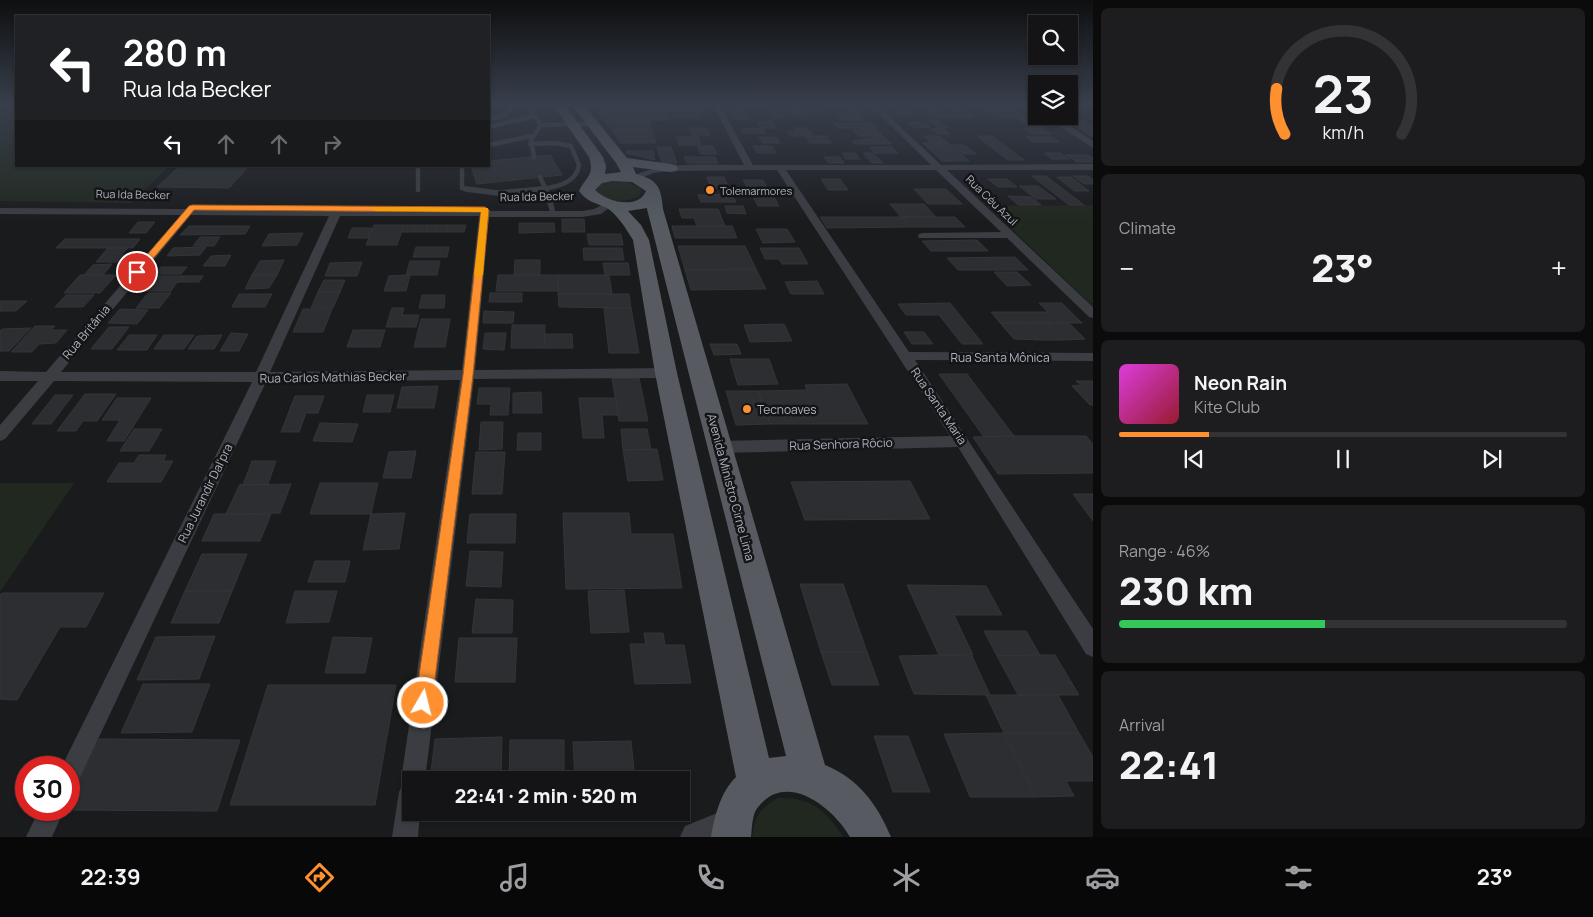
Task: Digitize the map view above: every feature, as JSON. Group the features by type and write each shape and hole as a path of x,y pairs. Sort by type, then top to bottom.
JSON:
{"main road":[{"path":"588,144 596,156 599,166 596,180"},
{"path":"604,203 639,205 648,201 652,191 633,178 609,144"},
{"path":"623,162 671,168"},
{"path":"633,178 612,176 596,180 588,185 587,191 635,229 640,240 666,373 756,782"},
{"name":"Avenida Ministro Cirne Lima","path":"652,191 655,209 810,777"},
{"path":"731,829 740,799 756,782 772,775 790,773 810,777 826,784 856,809 871,837"}],"street":[{"path":"737,144 750,168"},
{"name":"Rua Céu Azul","path":"915,144 1093,314"},
{"path":"633,178 651,171 671,168 1093,167"},
{"name":"Rua Santa Maria","path":"780,168 962,441 1093,647"},
{"path":"652,191 668,174 706,169"},
{"name":"Rua Ida Becker","path":"485,212 584,207 604,203"},
{"name":"Rua Ida Becker","path":"485,212 582,214 597,212 604,203"},
{"name":"Rua Ida Becker","path":"0,206 190,210"},
{"name":"Rua Britânia","path":"0,435 190,210"},
{"path":"0,211 336,210 485,212 468,375 414,771"},
{"name":"Rua Jurandir Dal'pra","path":"79,756 261,377 336,210"},
{"path":"923,236 1010,235"},
{"name":"Rua Santa Mônica","path":"906,356 1093,358"},
{"name":"Rua Carlos Mathias Becker","path":"0,376 261,377 666,373"},
{"name":"Rua Senhora Rôcio","path":"721,447 962,441"},
{"path":"39,837 47,821"},
{"path":"405,837 407,821"},
{"path":"696,837 731,829"}],"lane":[{"path":"530,144 534,157"},
{"path":"462,167 462,188 469,191 484,193 546,189 567,182 578,171 579,163 571,146 565,144"},
{"path":"418,167 418,190"},
{"path":"540,177 552,209"}],"shaded area":[{"path":"0,144 15,144 15,167 168,167 131,203 0,201"},
{"path":"602,182 627,182 640,188 641,192 639,196 633,199 615,201 603,197 594,189"},
{"path":"1093,205 1093,306 987,206"},
{"path":"0,483 74,483 0,592"},
{"path":"778,798 800,800 816,807 830,819 843,837 752,837 759,814 766,806"}],"building":[{"path":"679,144 701,145 679,145"},
{"path":"924,144 949,144 969,161 942,161"},
{"path":"987,144 1003,144 1024,160 1008,160"},
{"path":"952,145 964,145 976,154 963,154"},
{"path":"697,146 713,146 717,154 701,154"},
{"path":"753,146 772,146 776,153 757,153"},
{"path":"657,147 671,147 677,163 662,163"},
{"path":"870,147 892,147 898,153 875,153"},
{"path":"626,151 653,151 655,160 626,153"},
{"path":"842,153 855,153 860,159 846,159"},
{"path":"863,153 873,153 883,163 872,163"},
{"path":"1044,153 1060,153 1069,159 1052,159"},
{"path":"550,155 562,175 477,184 471,167 490,167 490,161"},
{"path":"1066,155 1088,155 1093,158 1093,162 1077,162"},
{"path":"684,157 715,157 718,163 687,163"},
{"path":"824,157 840,157 844,163 829,163"},
{"path":"179,167 248,167 229,188 157,187"},
{"path":"1032,176 1046,176 1084,205 1069,205"},
{"path":"1073,176 1088,176 1093,180 1093,184 1084,184"},
{"path":"707,177 724,177 729,188 711,188"},
{"path":"1057,177 1071,177 1089,191 1074,191"},
{"path":"821,179 840,179 848,190 828,190"},
{"path":"988,179 1007,179 1017,187 998,187"},
{"path":"743,180 763,180 769,191 749,191"},
{"path":"1019,186 1038,186 1056,199 1036,199"},
{"path":"914,189 946,189 962,204 928,204"},
{"path":"751,193 772,193 779,206 758,206"},
{"path":"732,194 736,202 701,202 698,195"},
{"path":"1008,196 1031,197 1041,205 1018,205"},
{"path":"890,204 924,204 936,217 901,217"},
{"path":"725,206 743,206 746,214 727,213"},
{"path":"679,209 718,209 725,226 697,226 694,218 682,218"},
{"path":"820,217 901,217 910,227 827,228"},
{"path":"901,217 955,217 965,227 910,227"},
{"path":"562,219 584,219 585,232 562,232"},
{"path":"138,222 155,222 146,233 129,233"},
{"path":"519,223 554,223 555,232 519,233"},
{"path":"374,225 404,225 397,245 366,245"},
{"path":"404,225 416,225 413,232 401,232"},
{"path":"416,225 428,225 426,232 413,232"},
{"path":"428,225 437,225 436,232 426,232"},
{"path":"437,225 448,225 446,232 436,232"},
{"path":"448,225 466,225 464,232 446,232"},
{"path":"189,226 250,226 245,234 180,235"},
{"path":"672,226 732,226 737,238 675,238"},
{"path":"352,228 372,228 368,238 348,238"},
{"path":"756,229 787,229 795,242 763,243"},
{"path":"303,233 297,245 262,246 269,234"},
{"path":"587,234 621,234 623,245 589,245"},
{"path":"200,237 220,237 214,246 193,246"},
{"path":"65,239 140,239 133,248 56,248"},
{"path":"977,240 988,251 931,251 922,241"},
{"path":"678,246 745,246 756,269 685,270"},
{"path":"206,247 200,255 167,256 173,248"},
{"path":"416,247 449,247 447,257 413,257"},
{"path":"108,248 128,248 121,255 135,255 129,262 96,262"},
{"path":"583,248 622,248 624,260 584,260"},
{"path":"760,248 799,248 808,264 782,264 779,259 765,259"},
{"path":"231,255 225,266 203,266 211,256"},
{"path":"1015,257 1028,270 958,270 947,258"},
{"path":"284,260 277,275 252,275 260,261"},
{"path":"515,260 540,260 540,275 514,275"},
{"path":"410,261 440,261 437,275 406,275"},
{"path":"362,262 357,276 325,276 330,263"},
{"path":"603,263 628,263 630,275 605,275"},
{"path":"112,264 103,275 84,275 93,265"},
{"path":"161,267 187,267 181,274 155,274"},
{"path":"756,269 766,289 691,290 685,270"},
{"path":"994,272 1017,272 1031,285 1007,286"},
{"path":"80,275 116,275 100,293 64,293"},
{"path":"252,275 277,275 269,288 245,289"},
{"path":"410,275 406,291 384,291 389,276"},
{"path":"498,275 558,275 559,291 496,291"},
{"path":"558,275 609,275 612,294 558,294"},
{"path":"153,276 203,276 199,282 177,282 171,291 141,291"},
{"path":"324,280 345,280 340,292 318,292"},
{"path":"817,281 824,294 791,294 785,282"},
{"path":"318,292 340,292 333,308 311,308"},
{"path":"148,293 171,293 159,308 136,308"},
{"path":"490,293 522,293 522,302 489,302"},
{"path":"239,294 272,294 265,307 232,307"},
{"path":"558,294 629,294 631,308 559,307"},
{"path":"66,295 94,295 83,307 55,307"},
{"path":"422,295 445,295 444,308 419,308"},
{"path":"0,301 27,301 16,311 0,311"},
{"path":"950,303 983,344 962,344 939,315 906,315 898,304"},
{"path":"1039,303 1062,303 1082,323 1000,323 991,312 1048,312"},
{"path":"392,308 404,308 402,315 419,315 416,327 386,327"},
{"path":"604,308 631,308 639,353 609,353"},
{"path":"120,309 148,310 137,324 108,323"},
{"path":"303,309 332,309 323,332 293,332"},
{"path":"484,311 514,312 513,323 483,323"},
{"path":"421,319 450,319 445,347 414,347"},
{"path":"1000,323 1023,323 1038,340 1014,339"},
{"path":"1023,323 1047,323 1063,340 1038,340"},
{"path":"1047,323 1069,323 1085,339 1063,340"},
{"path":"784,324 792,341 750,342 744,325"},
{"path":"512,325 545,325 544,348 511,348"},
{"path":"35,326 55,326 51,330 67,330 56,343 39,344 32,352 11,352"},
{"path":"109,327 129,327 112,349 91,349"},
{"path":"31,328 9,351 0,351 0,331 2,329"},
{"path":"353,330 385,330 380,347 347,347"},
{"path":"904,332 924,332 933,344 912,344"},
{"path":"231,333 248,334 239,351 220,351"},
{"path":"485,333 506,333 504,350 483,349"},
{"path":"545,334 572,334 573,348 544,348"},
{"path":"129,335 157,335 147,350 117,350"},
{"path":"164,335 194,335 184,349 154,349"},
{"path":"222,335 214,349 188,349 197,336"},
{"path":"710,344 737,344 741,354 714,355"},
{"path":"730,359 769,359 778,384 738,385"},
{"path":"939,374 967,374 1014,436 984,437"},
{"path":"612,378 639,378 648,421 619,421"},
{"path":"1076,381 1093,381 1093,405 1090,405 1072,386 1081,385"},
{"path":"847,384 868,424 770,424 758,391 807,390 805,385"},
{"path":"438,386 434,408 397,408 402,387"},
{"path":"479,388 510,388 508,415 490,415 491,404 477,404"},
{"path":"726,391 758,391 770,424 736,425"},
{"path":"541,392 542,413 513,413 513,393"},
{"path":"85,394 116,394 97,421 83,421 76,431 57,431"},
{"path":"55,395 73,395 51,424 32,424"},
{"path":"367,395 394,395 390,412 363,412"},
{"path":"295,396 324,396 318,413 306,413 299,432 281,432"},
{"path":"117,398 151,398 124,441 107,441 120,420 102,420"},
{"path":"579,398 616,398 618,415 602,415 604,438 583,438"},
{"path":"481,422 503,422 502,449 479,450"},
{"path":"320,423 358,424 352,442 313,441"},
{"path":"134,429 162,429 149,451 120,451"},
{"path":"621,429 647,429 651,450 623,450"},
{"path":"518,433 541,433 541,450 517,450"},
{"path":"1086,436 1093,444 1093,473 998,474 973,437"},
{"path":"657,449 663,480 628,481 623,450"},
{"path":"416,451 411,478 383,478 389,452"},
{"path":"476,452 505,452 502,494 472,494"},
{"path":"139,455 166,455 163,461 173,461 161,482 107,482 119,463 134,463"},
{"path":"252,461 276,461 268,484 243,485"},
{"path":"910,481 930,519 805,520 791,482"},
{"path":"320,483 378,483 371,514 310,514"},
{"path":"240,484 291,484 280,513 226,514"},
{"path":"1073,494 1093,494 1093,521"},
{"path":"405,513 399,549 363,550 371,514"},
{"path":"563,513 629,513 631,534 673,534 682,588 566,589"},
{"path":"214,514 271,514 260,541 202,541"},
{"path":"470,514 516,514 515,543 467,543"},
{"path":"470,551 503,552 501,587 466,586"},
{"path":"202,554 247,554 232,591 185,591"},
{"path":"315,561 350,561 345,582 308,582"},
{"path":"800,584 843,584 867,652 821,652"},
{"path":"907,585 986,586 1002,615 954,615 973,655 939,655"},
{"path":"624,590 629,632 591,633 588,591"},
{"path":"185,591 232,591 219,623 171,623"},
{"path":"295,591 337,591 329,622 286,623"},
{"path":"2,593 104,593 86,627 60,627 17,700 0,699 0,595"},
{"path":"476,599 513,600 512,633 472,633"},
{"path":"984,631 1026,631 1040,655 997,656"},
{"path":"644,633 663,633 665,645 684,645 691,683 635,684 630,644 646,644"},
{"path":"215,636 199,679 137,680 156,637"},
{"path":"333,637 372,638 365,673 325,673"},
{"path":"459,638 517,638 515,682 455,682"},
{"path":"821,652 867,652 879,685 832,685"},
{"path":"1055,655 1079,695 1018,695 997,656"},
{"path":"899,656 972,656 990,695 914,694"},
{"path":"143,684 210,684 192,732 121,733"},
{"path":"268,685 396,685 375,805 230,805"},
{"path":"986,695 1058,695 1079,733 1004,733"},
{"path":"1004,733 1036,797 970,797 944,734"},
{"path":"1004,733 1079,733 1093,757 1093,781 1066,781 1074,796 1036,797"},
{"path":"874,736 908,736 930,792 893,792"},
{"path":"502,737 501,771 431,771 435,739"},
{"path":"99,739 240,740 217,811 80,810 80,779"},
{"path":"510,740 564,740 564,771 509,771"},
{"path":"631,741 634,771 575,771 573,742"}],"slow traffic":[{"path":"376,208 485,210 478,275"}],"place":[{"name":"Tolemarmores","path":"710,190"},
{"name":"Tecnoaves","path":"747,409"}],"route":[{"path":"137,272 192,207 485,210 468,375 423,703"}]}
